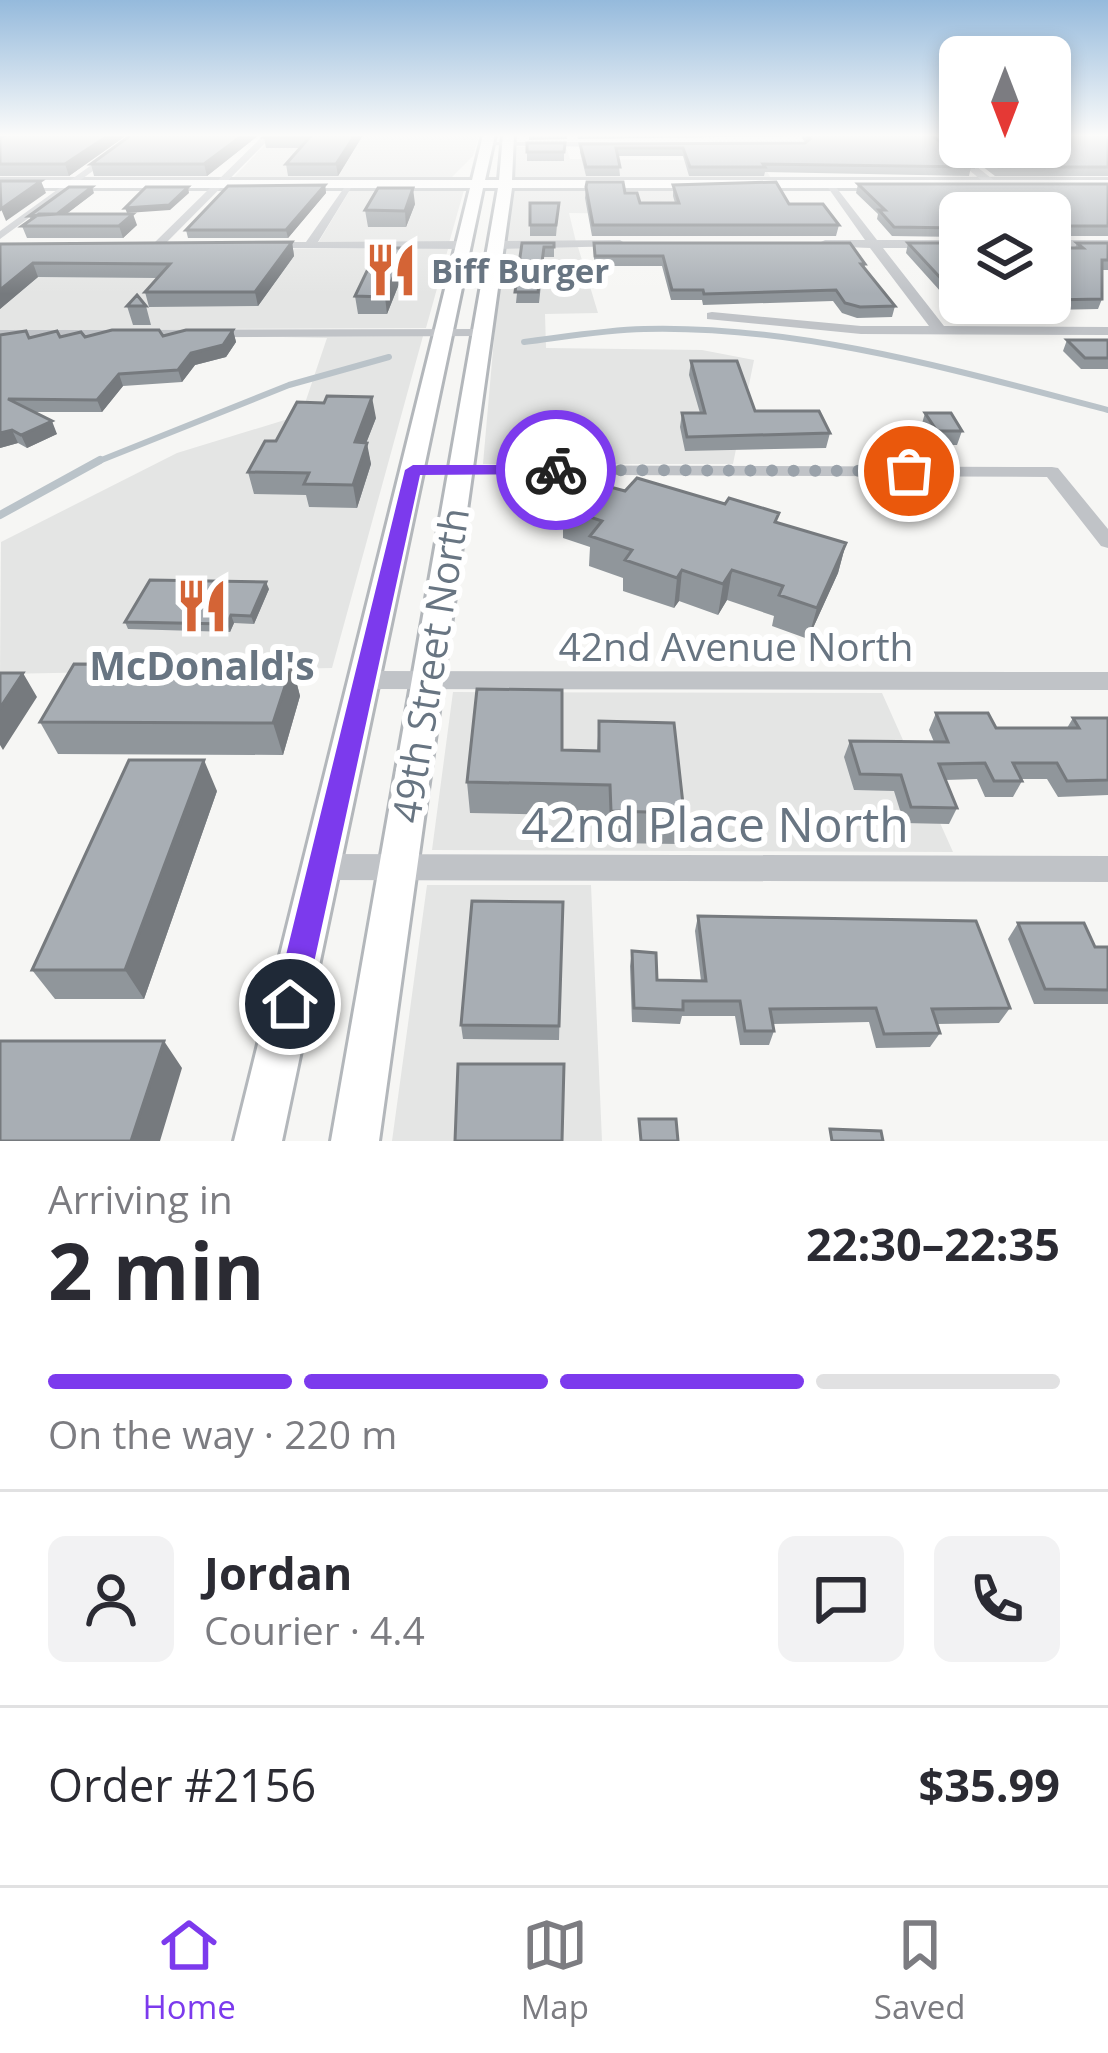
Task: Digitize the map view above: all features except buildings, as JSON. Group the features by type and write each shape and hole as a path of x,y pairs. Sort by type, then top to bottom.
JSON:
{"main road":[{"name":"49th Street North","path":"258,1141 478,188"},
{"name":"49th Street North","path":"355,1141 504,188"}],"street":[{"path":"0,236 65,188"},
{"path":"138,246 164,246 217,188"},
{"path":"310,246 346,188"},
{"path":"831,188 940,331"},
{"path":"495,244 647,244"},
{"path":"806,244 939,244"},
{"path":"1071,244 1108,244"},
{"path":"241,246 466,245"},
{"path":"0,246 20,246"},
{"path":"712,316 861,330 1108,331"},
{"path":"0,334 481,332"},
{"path":"413,470 1052,472 1108,542"},
{"name":"42nd Avenue North","path":"364,680 1108,681"},
{"name":"42nd Place North","path":"321,866 1108,869"}],"shaded area":[{"path":"763,189 783,216 569,213 576,242 502,242 510,190"},
{"path":"350,190 464,190 449,243 318,243"},
{"path":"502,247 578,247 598,313 545,314 546,348 702,350 754,360 733,464 483,464"},
{"path":"0,249 448,249 426,328 0,330"},
{"path":"423,336 332,668 0,674 1,542 177,453 301,415 327,338 282,337"},
{"path":"453,692 882,693 953,852 432,850"},
{"path":"427,885 591,885 602,1141 392,1141"}],"waterway":[{"path":"524,342 644,329 762,334 879,353 1108,410"},
{"path":"96,462 289,385 389,357"},
{"path":"96,462 100,460"},
{"path":"0,515 96,462"}],"way so far":[{"path":"556,470 909,471"}],"place":[{"name":"Biff Burger","path":"391,270"},
{"name":"McDonald's","path":"202,606"}],"route":[{"path":"290,1004 413,470 556,470"}]}
